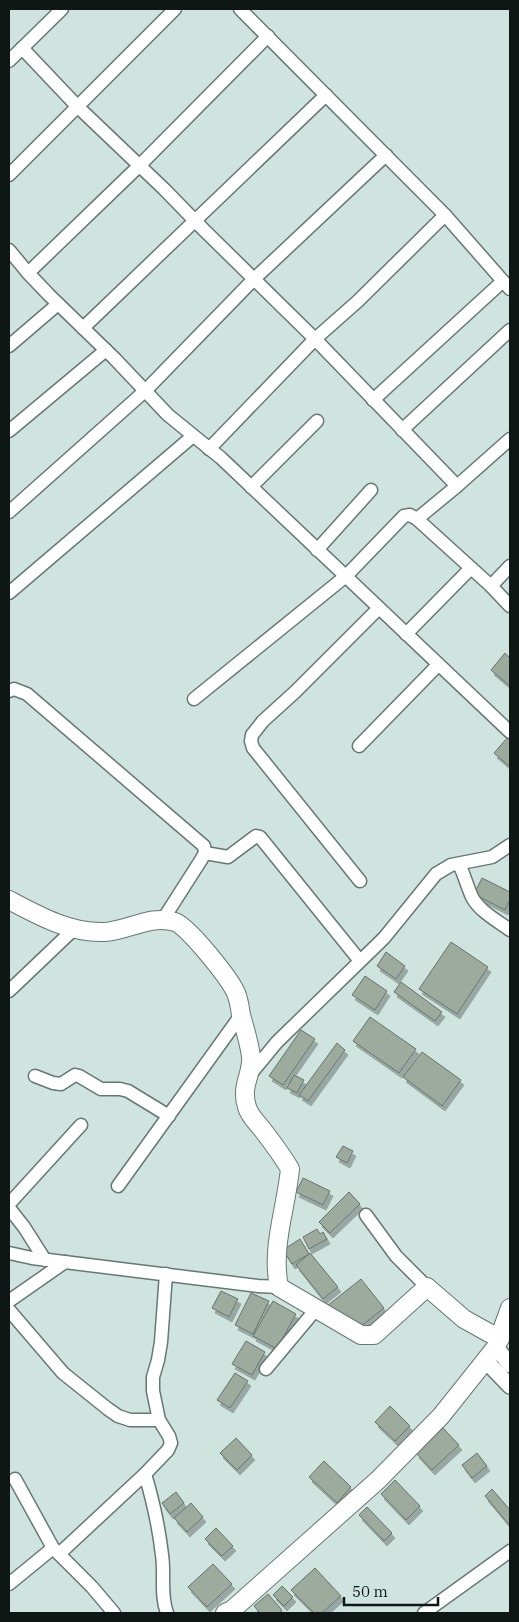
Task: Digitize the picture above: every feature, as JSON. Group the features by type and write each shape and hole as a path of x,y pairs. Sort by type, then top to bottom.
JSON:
{"main road":[{"path":"9,900 72,930 105,932 144,922 176,922 185,929 220,969 236,993 251,1057 251,1067 246,1079 244,1093 247,1109 290,1169 278,1232 276,1272 279,1287 361,1335 368,1336 374,1335 427,1287 494,1349"},
{"path":"226,1613 232,1610 378,1480 441,1416 494,1349 510,1308"}],"street":[{"path":"9,61 62,9"},
{"path":"9,175 175,9"},
{"path":"240,9 386,155 444,215 507,285 374,400"},
{"path":"28,273 140,166 268,36"},
{"path":"22,48 78,106 315,339 457,486"},
{"path":"84,328 326,95"},
{"path":"9,512 146,391 254,280 386,155"},
{"path":"209,449 315,339 358,301 444,215"},
{"path":"9,252 168,415 251,487 510,732"},
{"path":"9,346 58,304"},
{"path":"402,430 510,330"},
{"path":"9,432 106,350"},
{"path":"251,487 317,421"},
{"path":"9,593 193,436"},
{"path":"417,519 510,439"},
{"path":"317,550 371,490"},
{"path":"194,699 346,576 404,516 410,515 417,519 491,586 510,606"},
{"path":"491,586 510,566"},
{"path":"406,634 471,568"},
{"path":"360,881 253,748 251,742 252,735 262,720 295,692 379,608"},
{"path":"359,746 438,665"},
{"path":"9,691 14,689 28,694 204,846 205,853 162,921"},
{"path":"205,853 228,857 252,838 260,836 360,961"},
{"path":"246,1079 277,1042 384,938 436,874 451,865 492,857 510,846"},
{"path":"459,864 472,897 478,905 510,930"},
{"path":"9,991 72,930"},
{"path":"118,1186 241,1015"},
{"path":"35,1076 61,1084 75,1075 79,1076 101,1089 120,1089 128,1092 170,1116"},
{"path":"9,1204 81,1125"},
{"path":"9,1208 24,1227 45,1260"},
{"path":"366,1215 396,1256 427,1287"},
{"path":"9,1252 45,1260 279,1287"},
{"path":"9,1301 64,1262"},
{"path":"9,1584 56,1551 145,1474 168,1450 171,1443 159,1420 152,1391 153,1377 161,1342 166,1274"},
{"path":"266,1369 317,1308"},
{"path":"9,1310 63,1373 108,1409 118,1416 130,1420 159,1420"},
{"path":"494,1349 510,1364"},
{"path":"494,1349 510,1386"},
{"path":"145,1474 155,1510 164,1574 162,1592 167,1613"},
{"path":"15,1479 56,1551 92,1587 114,1613"},
{"path":"424,1613 510,1551"}],"building":[{"path":"505,653 510,658 510,686 491,670"},
{"path":"508,737 510,740 509,766 494,753"},
{"path":"482,878 510,892 510,900 505,910 474,894"},
{"path":"451,942 488,967 457,1014 419,989"},
{"path":"386,952 405,966 396,979 377,966"},
{"path":"365,976 387,991 375,1010 352,995"},
{"path":"401,982 442,1012 435,1021 394,992"},
{"path":"370,1017 416,1049 399,1073 353,1041"},
{"path":"301,1030 315,1039 283,1085 269,1076"},
{"path":"337,1043 345,1050 308,1101 299,1095"},
{"path":"422,1052 461,1080 442,1106 403,1077"},
{"path":"294,1075 304,1080 297,1093 287,1088"},
{"path":"343,1146 353,1151 347,1163 336,1157"},
{"path":"303,1178 330,1191 323,1205 296,1192"},
{"path":"349,1192 360,1204 330,1233 319,1222"},
{"path":"317,1229 320,1234 323,1232 327,1239 309,1249 303,1237"},
{"path":"300,1239 309,1254 292,1264 283,1250"},
{"path":"310,1253 338,1287 323,1299 296,1265"},
{"path":"361,1279 384,1308 355,1331 327,1306"},
{"path":"221,1291 238,1299 229,1317 212,1308"},
{"path":"251,1293 269,1301 253,1334 235,1325"},
{"path":"273,1301 296,1314 277,1349 253,1336"},
{"path":"246,1341 265,1352 252,1375 232,1364"},
{"path":"235,1373 248,1381 230,1408 217,1400"},
{"path":"390,1406 410,1426 395,1441 375,1422"},
{"path":"443,1428 459,1445 432,1470 416,1453"},
{"path":"236,1438 252,1455 237,1470 220,1453"},
{"path":"477,1453 487,1466 472,1478 462,1465"},
{"path":"324,1461 351,1487 337,1503 309,1477"},
{"path":"395,1480 420,1506 406,1520 381,1494"},
{"path":"492,1489 510,1510 510,1526 485,1496"},
{"path":"176,1492 184,1503 170,1514 162,1503"},
{"path":"191,1503 203,1517 187,1532 174,1518"},
{"path":"367,1507 392,1533 384,1541 359,1515"},
{"path":"216,1528 233,1546 222,1556 205,1539"},
{"path":"213,1564 232,1584 207,1607 188,1587"},
{"path":"315,1568 341,1596 322,1613 314,1613 291,1590"},
{"path":"282,1586 293,1597 284,1606 273,1595"},
{"path":"268,1594 282,1610 279,1613 260,1613 254,1606"}]}
